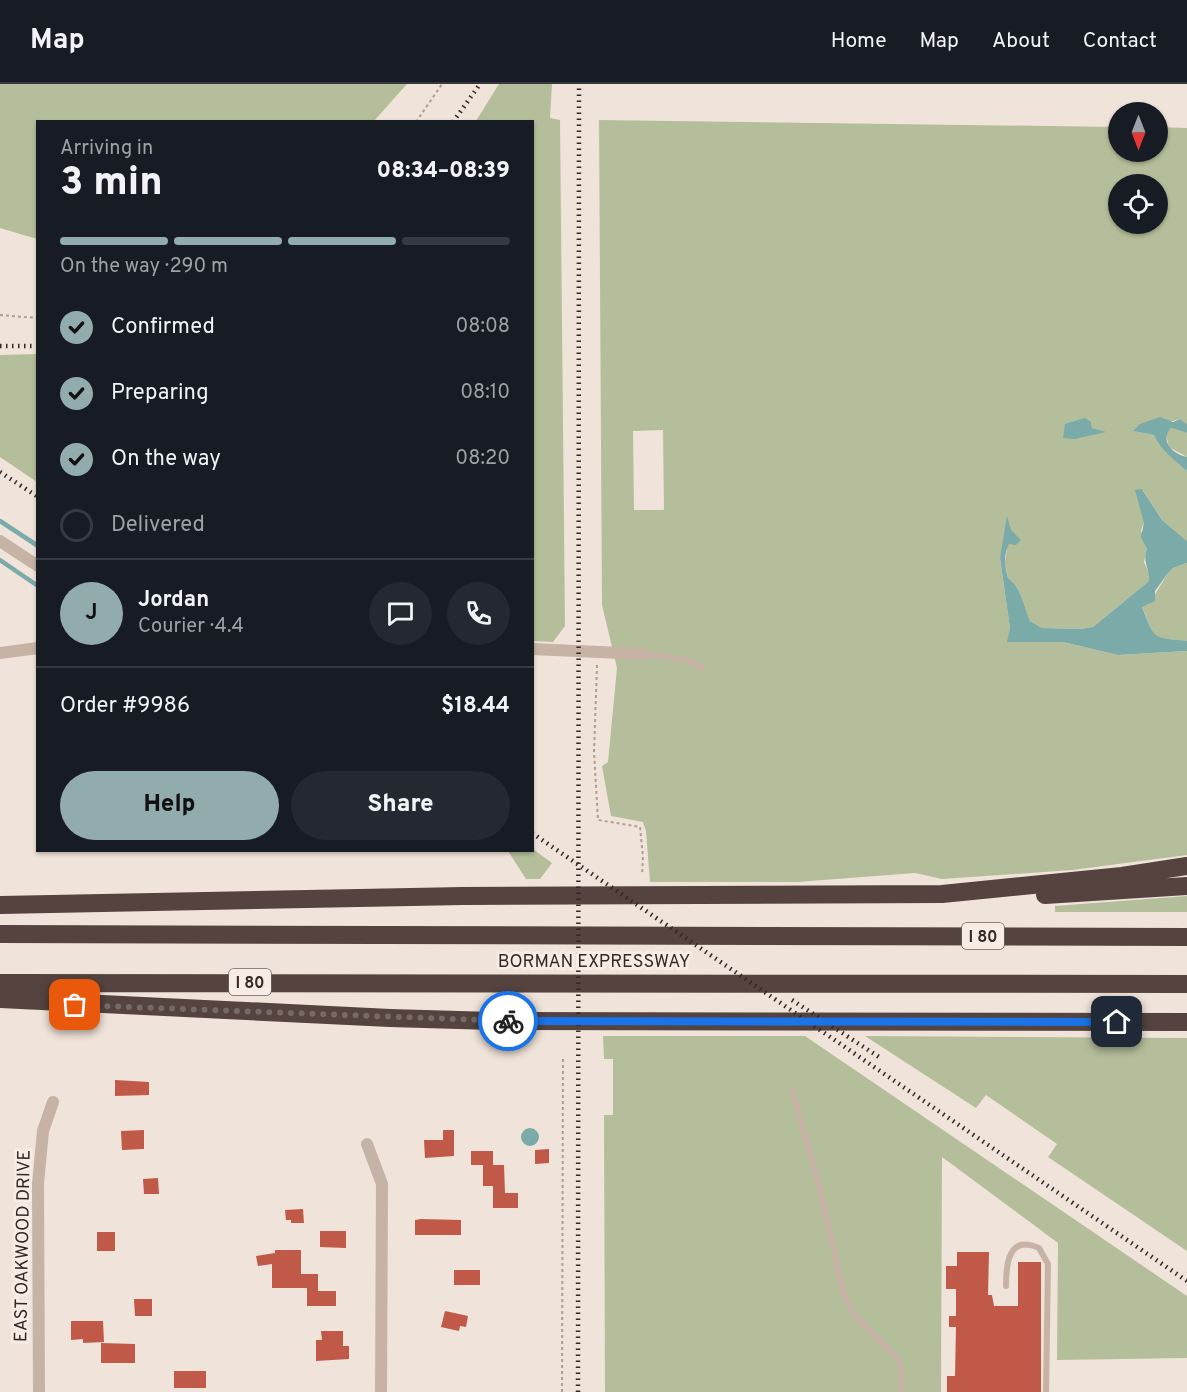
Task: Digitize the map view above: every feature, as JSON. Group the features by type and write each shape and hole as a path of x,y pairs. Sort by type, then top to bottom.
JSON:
{"highway":[{"path":"942,894 1122,876 1187,866"},
{"path":"0,905 463,896 1038,895 1187,886"},
{"name":"BORMAN EXPRESSWAY","path":"0,934 1187,937"},
{"name":"BORMAN EXPRESSWAY","path":"0,983 1187,984"},
{"path":"0,999 493,1021 1187,1022"}],"street":[{"path":"0,541 36,565"},
{"path":"0,653 36,648"},
{"path":"534,649 644,654"},
{"name":"EAST OAKWOOD DRIVE","path":"39,1392 38,1184 43,1131 54,1102"},
{"path":"367,1144 382,1184 381,1392"}],"lane":[{"path":"644,654 687,660 702,668"},
{"path":"792,1090 820,1189 844,1295 855,1316 898,1359 902,1392"},
{"path":"1006,1286 1006,1262 1014,1249 1020,1246 1039,1248 1048,1264 1046,1392"}],"path":[{"path":"417,120 442,84"},
{"path":"0,315 36,318"},
{"path":"598,653 594,759 598,820 640,827 642,875"},
{"path":"562,1392 563,1056"}],"green space":[{"path":"0,84 407,84 375,120 36,120 36,239 0,228"},
{"path":"499,84 552,84 550,118 560,120 565,626 553,642 534,641 534,120 477,120"},
{"path":"599,120 1108,127 1108,162 1168,162 1168,127 1187,128 1187,424 1180,419 1134,431 1154,435 1187,471 1187,541 1162,520 1143,490 1144,523 1141,530 1147,549 1144,562 1150,575 1149,581 1093,627 1080,629 1042,628 1030,621 1019,591 1008,578 1005,563 1010,523 1000,558 1010,628 1008,642 1063,642 1118,655 1187,651 1187,855 1072,870 942,879 915,873 797,882 650,882 646,831 643,822 611,816 602,766 608,762 617,668 602,605","holes":["1091,422 1092,428 1104,432 1076,439","663,430 664,510 634,510 633,431"]},
{"path":"36,354 36,481 0,457 0,355"},
{"path":"1171,428 1187,433 1187,457 1169,447 1166,434"},
{"path":"1187,563 1187,641 1160,637 1152,631 1142,606 1149,604 1173,568"},
{"path":"534,850 552,863 540,879 526,879 509,852 534,852"},
{"path":"1187,896 1187,912 1055,912 1055,906"},
{"path":"603,1036 805,1036 1187,1296 1187,1358 1057,1360 1058,1243 942,1157 941,1392 605,1392 604,1115 613,1115 613,1059 604,1059"},
{"path":"865,1036 1187,1038 1187,1251 1048,1157 1057,1144 986,1095 976,1108"}],"water":[{"path":"1160,417 1173,422 1180,419 1187,424 1187,433 1171,428 1166,438 1173,450 1187,457 1187,471 1164,450 1154,435 1133,431 1140,424"},
{"path":"1085,418 1091,422 1092,428 1106,432 1076,439 1063,438 1065,424"},
{"path":"1142,489 1162,520 1187,541 1187,563 1173,568 1155,591 1155,601 1142,607 1156,635 1167,639 1187,641 1187,651 1118,655 1063,642 1007,642 1010,628 1000,558 1007,516 1011,530 1021,540 1016,545 1009,544 1007,548 1005,561 1007,574 1019,591 1030,621 1042,628 1093,627 1149,581 1145,558 1147,549 1141,537 1144,523 1135,490"},
{"path":"530,1128 536,1131 539,1137 536,1143 530,1146 524,1143 521,1137 524,1131"}],"building":[{"path":"115,1080 149,1082 149,1095 115,1096"},
{"path":"144,1130 144,1149 122,1150 121,1131"},
{"path":"443,1130 454,1130 454,1156 425,1158 424,1140 443,1140"},
{"path":"549,1149 549,1163 535,1164 535,1150"},
{"path":"471,1151 493,1151 493,1165 471,1165"},
{"path":"483,1165 504,1165 505,1193 518,1193 518,1208 493,1208 493,1186 483,1186"},
{"path":"158,1178 159,1194 144,1194 143,1179"},
{"path":"303,1209 304,1223 291,1223 291,1220 286,1220 285,1210"},
{"path":"415,1220 461,1220 461,1235 415,1235"},
{"path":"320,1231 346,1231 346,1248 320,1247"},
{"path":"97,1232 115,1232 115,1251 97,1251"},
{"path":"275,1250 301,1250 301,1274 318,1274 318,1291 336,1291 336,1306 307,1306 307,1288 272,1288 272,1264 258,1266 256,1256 275,1253"},
{"path":"957,1252 989,1252 988,1295 992,1295 994,1306 1018,1306 1018,1262 1041,1262 1041,1392 947,1392 947,1376 955,1376 956,1327 949,1327 949,1316 956,1316 956,1289 946,1289 946,1266 957,1266"},
{"path":"454,1270 480,1270 480,1285 454,1285"},
{"path":"134,1299 152,1299 152,1316 135,1316"},
{"path":"445,1311 468,1316 466,1327 460,1326 459,1331 441,1327"},
{"path":"71,1321 103,1321 104,1342 83,1343 83,1339 71,1340"},
{"path":"321,1331 343,1331 343,1346 349,1346 349,1359 316,1361 316,1340 322,1340"},
{"path":"101,1343 135,1344 135,1363 101,1363"},
{"path":"174,1371 206,1371 206,1388 174,1388"}],"waterway":[{"path":"0,521 36,545"},
{"path":"0,560 36,585"}],"railway":[{"path":"454,120 480,84"},
{"path":"578,1392 579,84"},
{"path":"0,346 36,346"},
{"path":"0,472 36,496"},
{"path":"534,834 1187,1281"},
{"path":"792,1000 882,1059"}],"way so far":[{"path":"75,1005 508,1021"}],"route":[{"path":"508,1021 1117,1022"}]}
